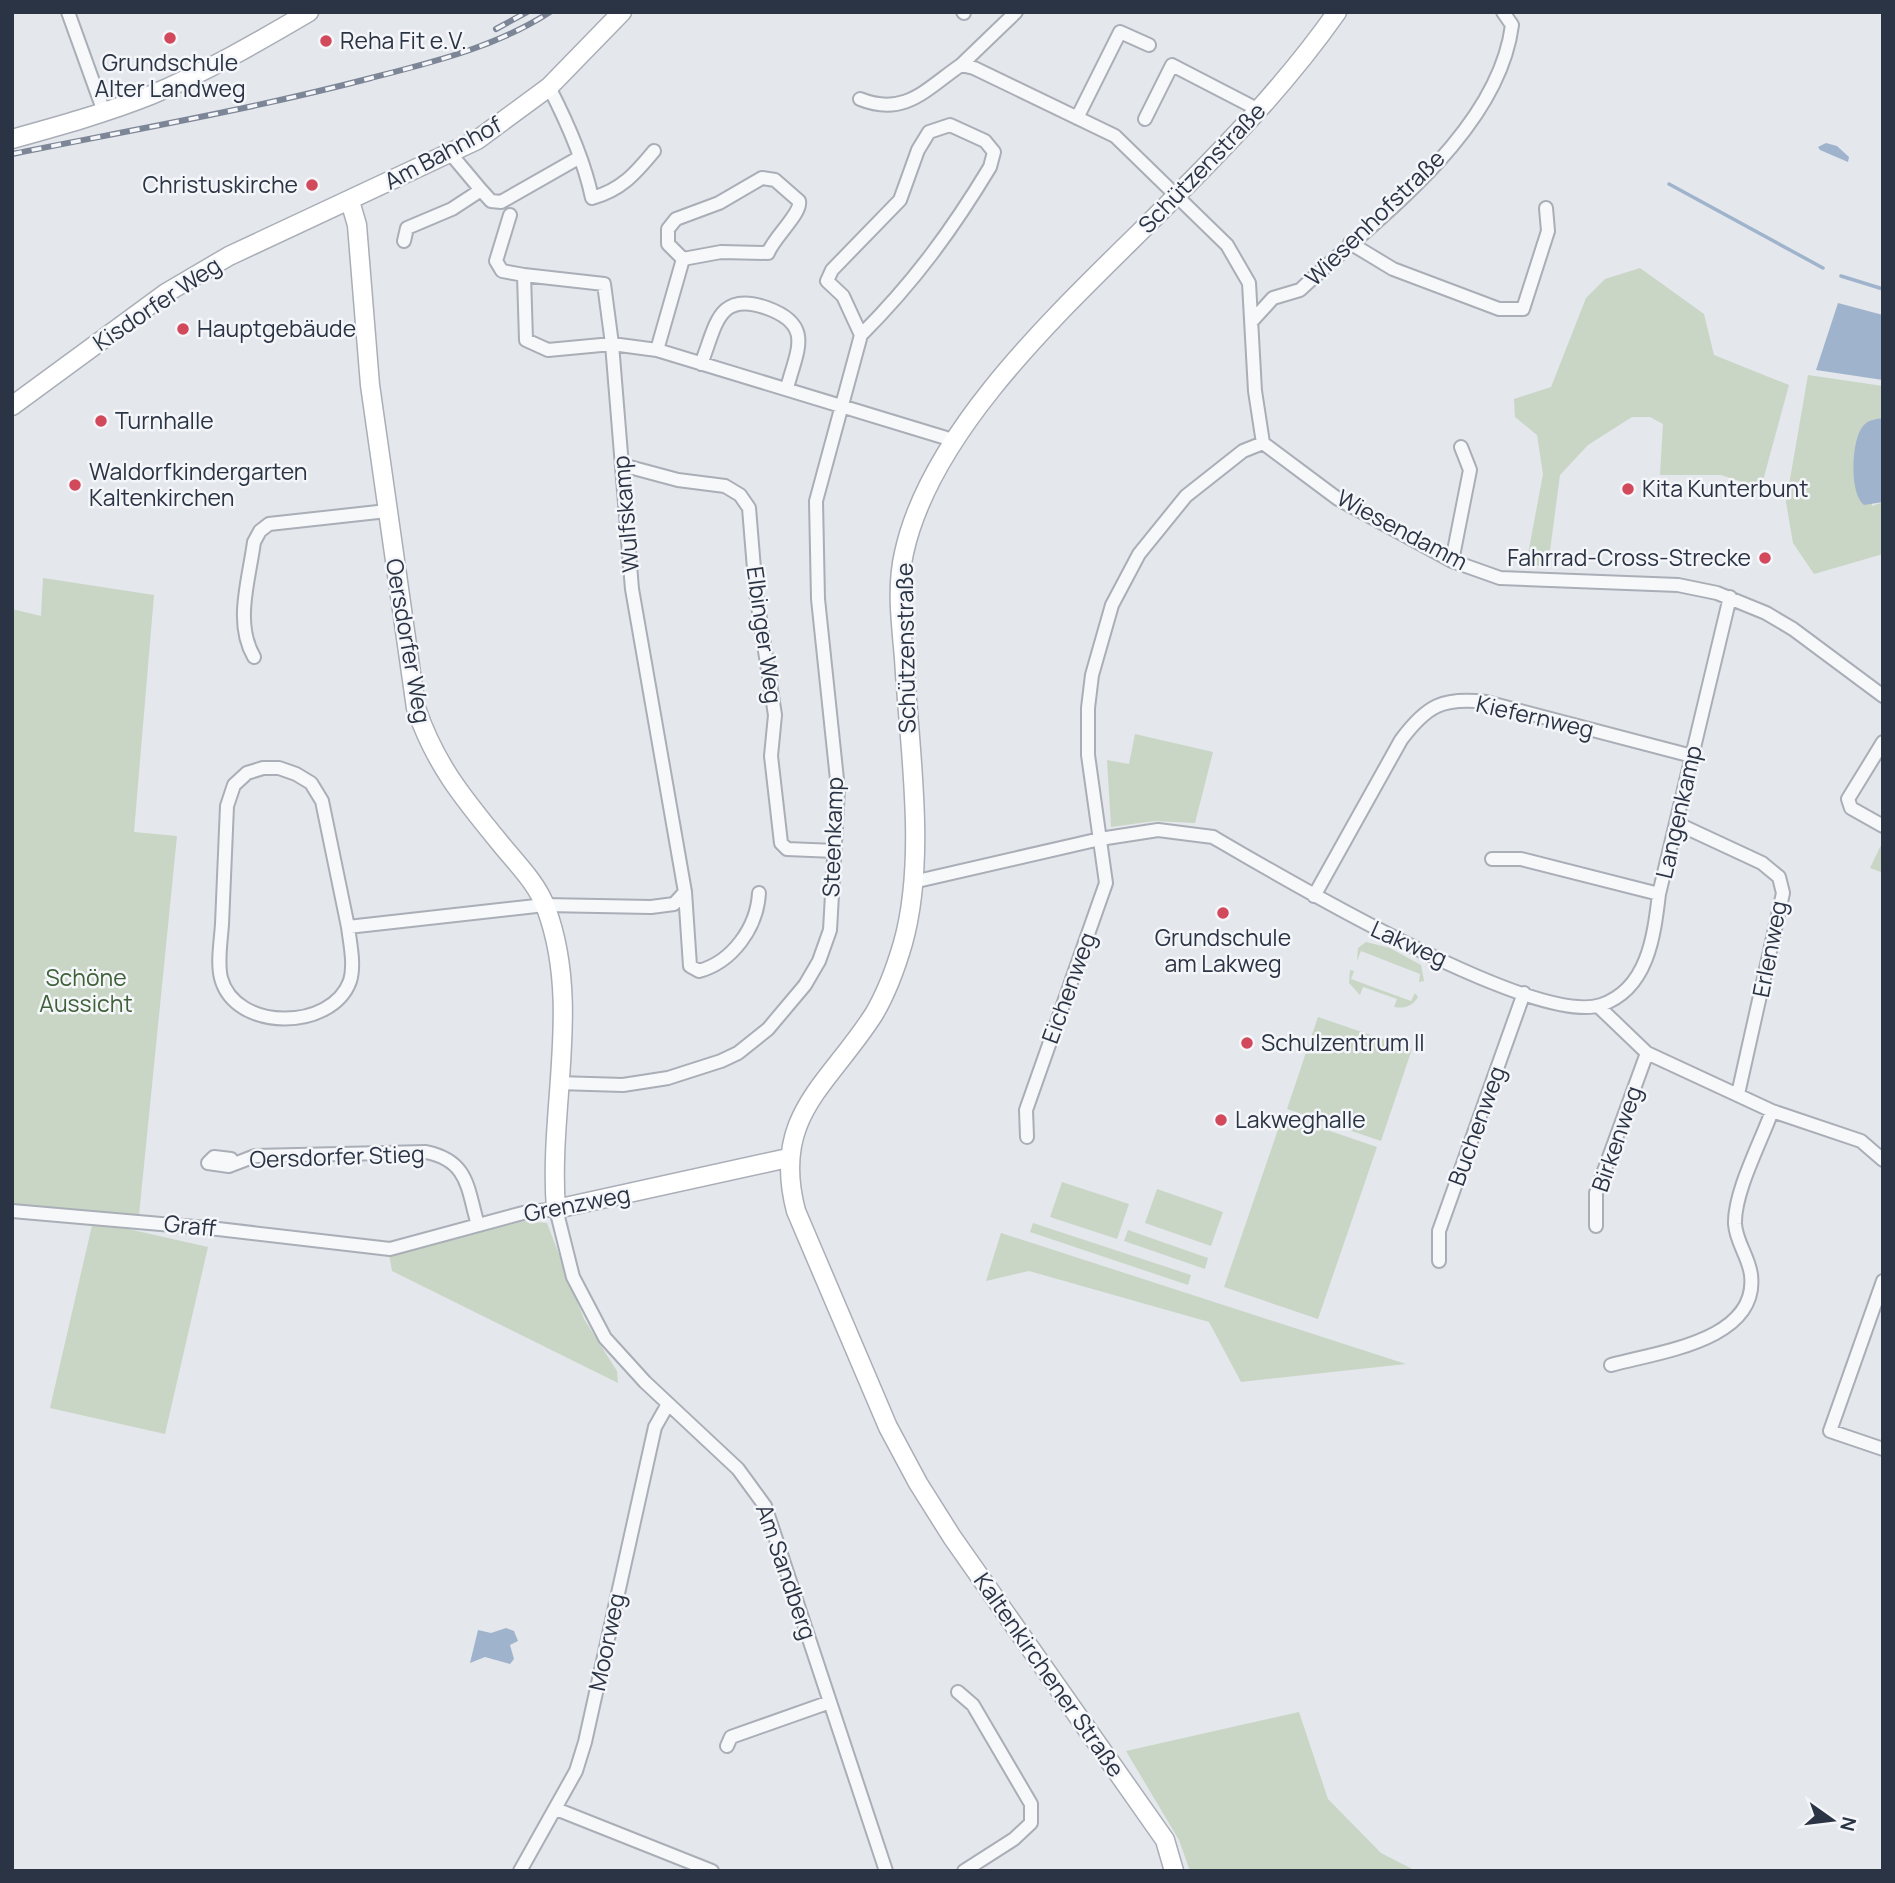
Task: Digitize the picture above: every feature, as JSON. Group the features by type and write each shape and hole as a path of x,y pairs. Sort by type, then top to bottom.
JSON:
{"main road":[{"path":"12,139 104,112 153,94 244,51 309,12"},
{"name":"Am Bahnhof","path":"350,201 494,129 549,87 622,12"},
{"name":"Schützenstraße","path":"788,1158 796,1123 875,1012 896,969 908,925 913,883 913,819 900,598 902,559 911,523 956,440 1003,376 1259,110 1305,58 1337,12"},
{"name":"Kisdorfer Weg","path":"12,405 166,293 239,251 350,201"},
{"name":"Oersdorfer Weg","path":"350,201 356,225 370,385 410,679 428,743 446,776 531,880 545,905 558,947 564,991 553,1167 556,1209"},
{"name":"Grenzweg","path":"556,1209 788,1158"},
{"name":"Kaltenkirchener Straße","path":"788,1158 789,1185 796,1211 888,1427 918,1483 952,1537 1065,1694 1165,1840 1174,1871"}],"street":[{"path":"68,12 104,112"},
{"path":"860,99 871,104 902,106 961,65 1016,12"},
{"name":"Wiesenhofstraße","path":"1252,321 1273,298 1300,290 1423,177 1456,139 1491,91 1509,47 1512,25 1503,12"},
{"path":"1077,118 1120,32 1149,45"},
{"path":"961,65 974,68 1115,136 1227,245 1249,283 1255,391 1262,443"},
{"path":"1145,119 1172,65 1259,110"},
{"path":"549,87 566,120 592,198 611,192 626,183 654,151"},
{"path":"950,125 985,141 993,152 990,167 940,247 890,307 861,335 843,296 827,281 849,251 900,200 918,150 933,129 950,125"},
{"path":"450,153 491,201 501,202 580,157"},
{"path":"762,178 775,180 799,201 798,214 773,240 768,253 721,252 683,259 668,244 668,229 676,219 719,203 762,178"},
{"path":"404,241 407,228 453,209 481,190"},
{"path":"1350,243 1393,270 1499,309 1515,311 1523,309 1548,231 1546,208"},
{"path":"510,215 496,261 502,271 524,275 526,340 548,349 612,344 656,350 956,440"},
{"path":"656,350 683,259"},
{"name":"Wulfskamp","path":"524,275 604,284 612,344 632,589 685,892 689,931 687,954 690,966 699,971 718,966 729,956 758,914 759,893"},
{"path":"1249,283 1273,298"},
{"path":"701,364 719,318 734,304 747,301 783,314 795,324 799,341 788,388"},
{"name":"Steenkamp","path":"558,1083 623,1085 701,1070 738,1053 768,1029 805,985 819,961 830,930 838,789 818,599 816,501 861,335"},
{"name":"Wiesendamm","path":"1262,443 1338,499 1452,561 1500,578 1678,585 1730,597 1793,629 1883,696"},
{"name":"Eichenweg","path":"1027,1137 1026,1110 1106,883 1088,755 1088,708 1092,675 1112,605 1139,554 1186,496 1243,452 1262,443"},
{"path":"1452,561 1470,470 1461,447"},
{"name":"Elbinger Weg","path":"622,465 678,480 725,486 740,495 749,508 757,593 775,715 772,756 781,843 787,849 835,851"},
{"path":"254,657 242,628 254,542 260,531 269,524 387,511"},
{"name":"Langenkamp","path":"1598,1006 1629,987 1644,965 1653,943 1675,823 1730,597"},
{"name":"Kiefernweg","path":"1314,896 1401,740 1418,717 1437,706 1457,699 1486,702 1692,756"},
{"path":"1883,742 1848,799 1851,808 1883,826"},
{"path":"279,768 311,783 322,801 348,927 352,954 351,979 338,1001 319,1014 296,1018 273,1016 248,1011 232,998 222,978 221,965 227,806 234,785 247,773 279,768"},
{"name":"Erlenweg","path":"1675,823 1762,863 1779,877 1783,893 1738,1094"},
{"name":"Lakweg","path":"913,883 1100,839 1158,830 1213,837 1362,923 1524,993 1581,1007 1598,1006"},
{"path":"1492,859 1521,859 1660,894"},
{"path":"348,927 545,905 651,907 674,904 685,892"},
{"name":"Buchenweg","path":"1439,1261 1439,1231 1524,993"},
{"path":"1598,1006 1647,1053 1772,1111 1861,1140 1883,1160"},
{"name":"Birkenweg","path":"1596,1226 1596,1193 1647,1053"},
{"path":"1611,1365 1719,1334 1739,1317 1747,1302 1751,1275 1735,1223 1738,1200 1772,1111"},
{"name":"Oersdorfer Stieg","path":"233,1163 255,1156 426,1152 440,1155 449,1158 462,1171 478,1225"},
{"name":"Grenzweg","path":"368,1249 390,1249 523,1213 556,1209"},
{"name":"Am Sandberg","path":"556,1209 573,1277 605,1338 668,1404 738,1469 765,1506 886,1871"},
{"name":"Graff","path":"12,1211 218,1229 368,1249"},
{"path":"1883,1281 1830,1431 1883,1449"},
{"name":"Moorweg","path":"520,1871 576,1771 585,1742 655,1427 668,1404"},
{"path":"958,1692 973,1705 1031,1804 1031,1823 1014,1839 964,1871"},
{"path":"727,1746 731,1737 830,1702"},
{"path":"556,1809 712,1871"}],"green space":[{"path":"1640,268 1704,314 1714,355 1789,385 1761,488 1721,475 1660,475 1663,424 1650,417 1632,417 1588,445 1560,475 1548,566 1526,565 1543,474 1537,435 1515,417 1514,399 1551,387 1586,298 1605,279"},
{"path":"1808,375 1883,386 1883,418 1872,420 1872,506 1883,502 1883,554 1814,574 1793,543 1786,502"},
{"name":"Schöne Aussicht","path":"43,578 154,595 134,832 177,836 139,1215 12,1207 12,609 41,616"},
{"path":"1135,734 1213,752 1195,823 1155,821 1111,827 1107,760 1129,764"},
{"path":"1883,841 1883,873 1870,868"},
{"path":"1366,942 1390,948 1421,965 1424,981 1419,982 1420,974 1361,951 1357,961 1358,948"},
{"path":"1350,970 1354,971 1351,979 1411,1001 1415,993 1418,997 1411,1005 1398,1008 1394,1007 1397,999 1363,987 1360,995 1349,983"},
{"path":"1318,1017 1412,1049 1381,1141 1287,1109"},
{"path":"1283,1115 1377,1147 1318,1319 1224,1287"},
{"path":"1062,1182 1129,1204 1117,1239 1050,1217"},
{"path":"1157,1189 1223,1212 1211,1246 1145,1223"},
{"path":"93,1221 208,1247 165,1434 50,1408"},
{"path":"525,1221 547,1223 584,1319 617,1371 618,1383 392,1271 389,1254"},
{"path":"1033,1223 1191,1275 1188,1285 1030,1232"},
{"path":"1128,1230 1208,1258 1205,1269 1124,1241"},
{"path":"1001,1233 1406,1364 1241,1382 1209,1322 1029,1271 986,1281"},
{"path":"1299,1712 1328,1799 1381,1853 1416,1871 1190,1871 1179,1840 1126,1751"}],"water":[{"path":"1826,143 1837,146 1849,157 1848,162 1820,150 1818,147"},
{"path":"1838,303 1883,315 1883,380 1816,370"},
{"path":"1883,418 1883,502 1864,505 1859,499 1854,479 1856,443 1865,424"},
{"path":"506,1628 514,1631 518,1641 510,1645 514,1659 510,1664 485,1657 470,1663 478,1630 491,1633"}],"waterway":[{"path":"1669,184 1823,268"},
{"path":"1841,276 1883,289"}],"railway":[{"path":"496,29 527,12"},
{"path":"12,154 237,109 394,72 486,44 550,12"}],"place":[{"name":"Grundschule Alter Landweg","path":"170,38"},
{"name":"Reha Fit e.V.","path":"326,41"},
{"name":"Christuskirche","path":"312,185"},
{"name":"Hauptgebäude","path":"183,329"},
{"name":"Turnhalle","path":"101,421"},
{"name":"Waldorfkindergarten Kaltenkirchen","path":"75,485"},
{"name":"Kita Kunterbunt","path":"1628,489"},
{"name":"Fahrrad-Cross-Strecke","path":"1765,558"},
{"name":"Grundschule am Lakweg","path":"1223,913"},
{"name":"Schulzentrum II","path":"1247,1043"},
{"name":"Lakweghalle","path":"1221,1120"}]}
